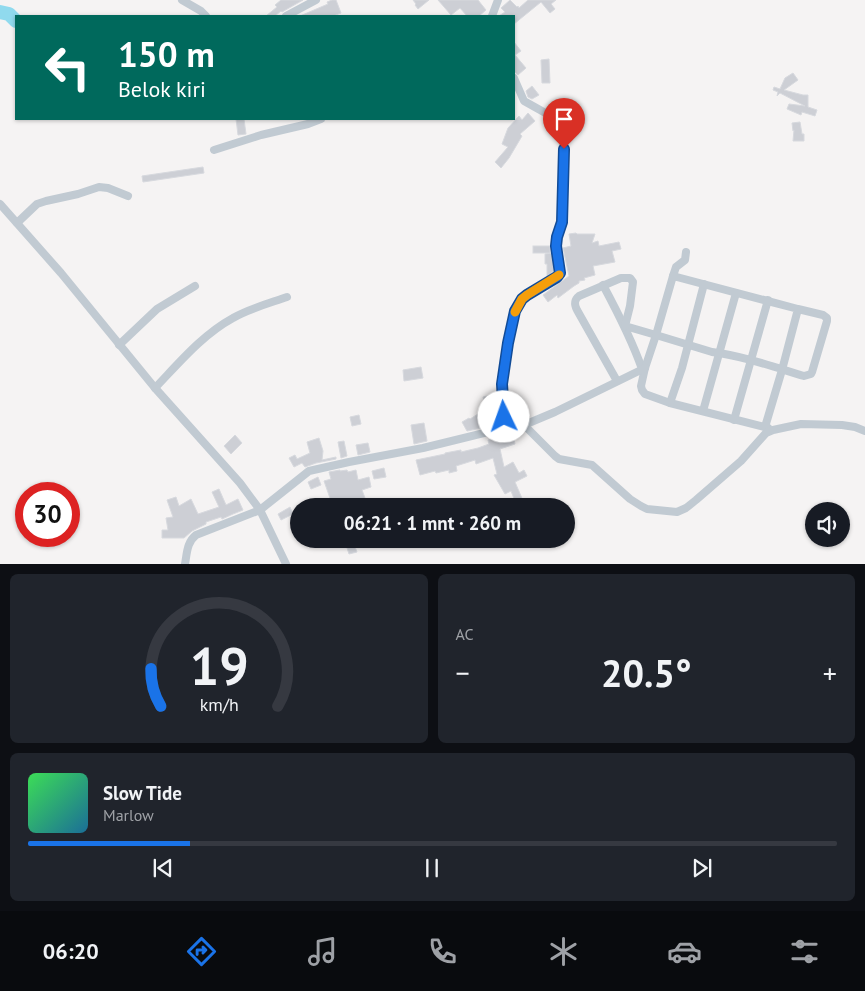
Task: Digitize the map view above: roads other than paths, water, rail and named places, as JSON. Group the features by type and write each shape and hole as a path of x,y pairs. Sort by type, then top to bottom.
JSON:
{"street":[{"path":"182,0 205,15"},
{"path":"288,15 316,0"},
{"path":"492,15 498,0"},
{"path":"505,428 502,384 515,311 522,299 557,277 561,270 556,246 562,222 563,134 558,124 551,117 524,100 515,83"},
{"path":"214,150 318,120"},
{"path":"17,223 37,204 99,188 108,188 128,196"},
{"path":"0,204 61,273 155,388 240,483 260,510 286,564"},
{"path":"686,252 685,260 676,266 672,276 656,335 643,368 641,386 643,392 648,396 670,403 769,428 796,424 824,424 855,427 865,431"},
{"path":"625,326 712,352 804,376 811,374 827,318 798,308 672,276"},
{"path":"616,381 575,306 575,302 579,296 603,285 621,278 628,278 633,282 625,326"},
{"path":"670,403 682,368 704,284"},
{"path":"603,285 625,326 643,368"},
{"path":"119,345 158,309 195,286"},
{"path":"702,411 736,293"},
{"path":"155,388 197,344 222,325 234,317 287,297"},
{"path":"734,420 768,300"},
{"path":"524,425 559,459 592,465 630,499 641,506 647,509 677,512 686,508 741,461 769,428 798,308"},
{"path":"185,564 188,545 196,535 260,510 309,471 524,425 555,412 643,368"}],"waterway":[{"path":"0,12 9,14 15,20"}]}
